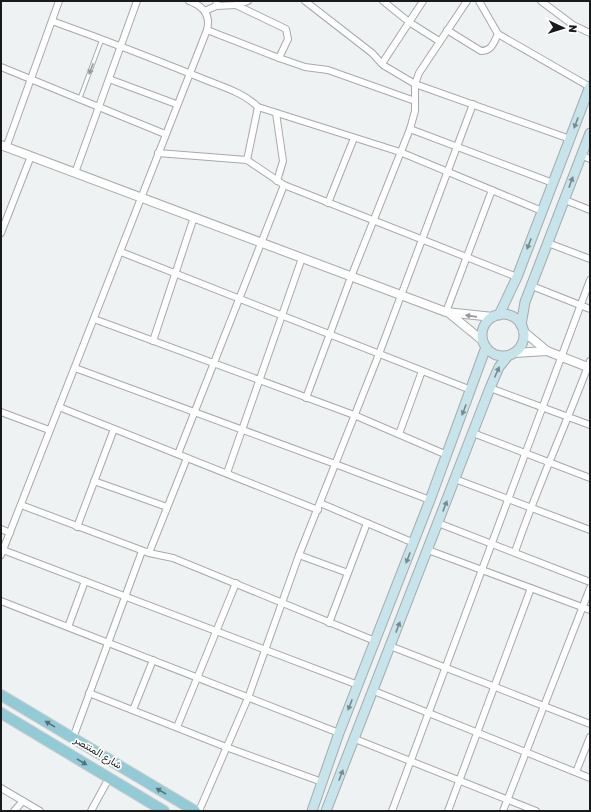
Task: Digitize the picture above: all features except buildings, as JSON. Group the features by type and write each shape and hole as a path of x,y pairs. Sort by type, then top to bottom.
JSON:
{"main road":[{"path":"312,811 339,733 414,543 471,390 484,344 484,327 496,316 517,276 590,87"},
{"path":"326,811 374,691 490,388 499,367 522,343 522,328 526,302 564,200 586,157 590,133"},
{"path":"496,316 511,316 522,328"},
{"path":"484,344 495,355 511,354"},
{"name":"شارع المنتصر","path":"1,695 194,811"},
{"name":"شارع المنتصر","path":"1,713 164,811"}],"street":[{"path":"59,1 4,146 447,313 496,316"},
{"path":"74,173 138,1"},
{"path":"189,1 205,11 209,18 207,30 190,74 176,104 142,199 49,430 2,552 85,581 358,685"},
{"path":"236,5 248,1"},
{"path":"305,1 383,62 384,65 415,84 570,139"},
{"path":"383,1 409,22 439,41"},
{"path":"383,62 423,1"},
{"path":"479,1 498,34 590,87"},
{"path":"541,1 572,25 590,33"},
{"path":"306,398 351,276 410,128 415,101 415,84 419,73 464,2"},
{"path":"205,11 216,3 236,5 286,29 288,39 279,58"},
{"path":"52,21 121,45 247,98 258,107 400,152 542,211"},
{"path":"207,30 305,67 328,70 415,101"},
{"path":"447,30 484,51 491,48 498,34"},
{"path":"1,67 165,134"},
{"path":"109,79 176,104"},
{"path":"199,811 248,698 299,555 318,510 354,415 380,354 473,104"},
{"path":"247,160 258,107"},
{"path":"276,113 283,159 277,181"},
{"path":"410,128 553,183"},
{"path":"328,203 354,138"},
{"path":"158,153 247,160 284,185 517,276"},
{"path":"1,233 31,156"},
{"path":"178,454 284,185"},
{"path":"447,313 492,190"},
{"path":"564,200 590,210"},
{"path":"153,341 194,217"},
{"path":"548,243 590,259"},
{"path":"121,252 471,390"},
{"path":"227,473 302,258"},
{"path":"392,811 590,280"},
{"path":"532,286 590,309"},
{"path":"447,313 484,344"},
{"path":"94,319 354,415 447,455"},
{"path":"522,328 547,351"},
{"path":"511,354 547,351 589,365 531,507 515,552"},
{"path":"75,368 430,500"},
{"path":"399,434 422,371"},
{"path":"490,388 590,425"},
{"path":"59,407 318,510"},
{"path":"1,412 49,430"},
{"path":"77,527 114,429"},
{"path":"473,433 590,478"},
{"path":"73,738 125,596 167,507 187,458"},
{"path":"455,479 590,530"},
{"path":"94,481 167,507"},
{"path":"320,503 414,543"},
{"path":"21,505 145,552 173,558 375,641"},
{"path":"329,623 367,523"},
{"path":"438,523 590,582"},
{"path":"1,529 10,533"},
{"path":"428,550 590,610"},
{"path":"299,555 348,573"},
{"path":"68,627 85,581"},
{"path":"177,728 236,583"},
{"path":"448,811 531,588"},
{"path":"503,811 590,588"},
{"path":"1,601 339,733"},
{"path":"390,646 590,724"},
{"path":"132,710 152,660"},
{"path":"374,691 590,778"},
{"path":"89,693 226,747 322,782"},
{"path":"576,772 590,737"},
{"path":"355,739 536,811"},
{"path":"91,811 109,778"},
{"path":"1,788 40,811"},
{"path":"14,811 23,801"}],"lane":[{"path":"80,98 102,39"}]}
